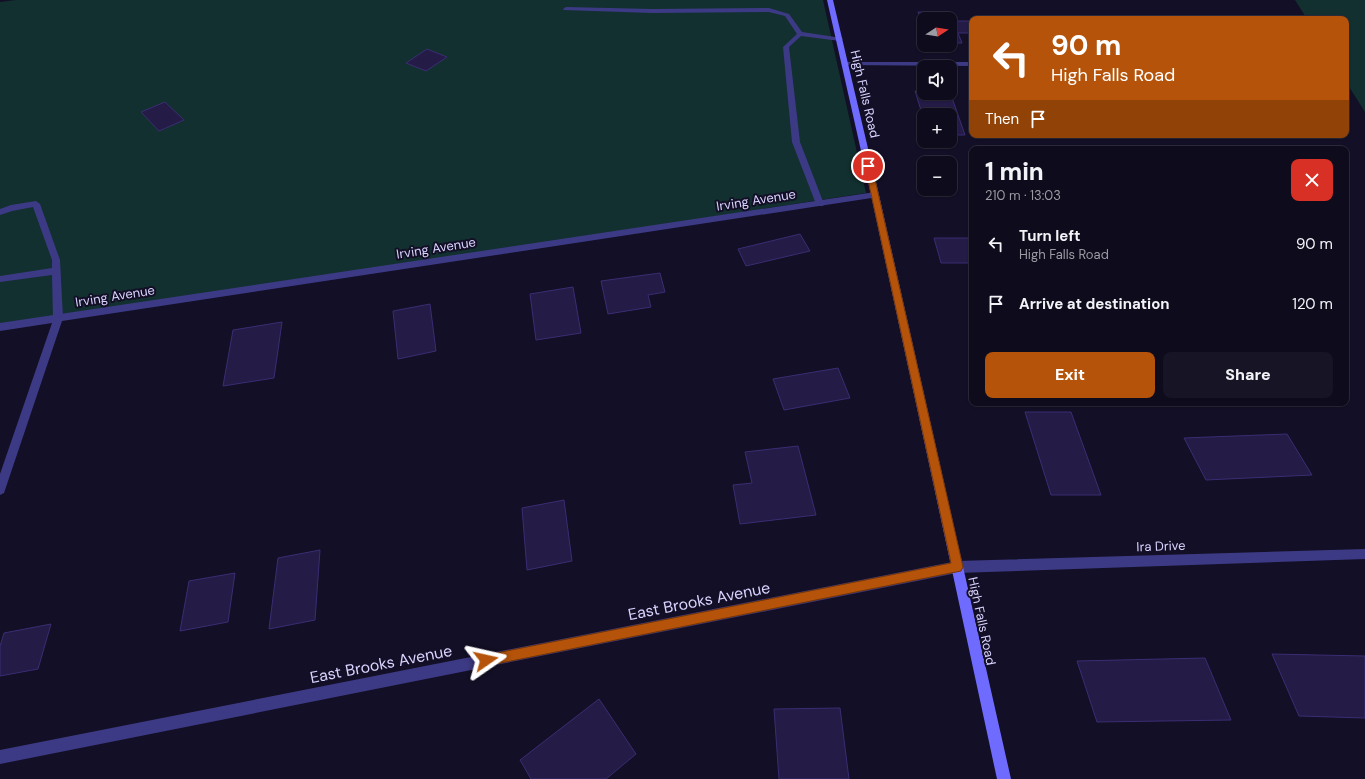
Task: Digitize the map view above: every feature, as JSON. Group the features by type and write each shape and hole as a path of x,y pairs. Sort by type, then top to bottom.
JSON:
{"street":[{"name":"High Falls Road","path":"830,0 846,64 1004,779"},
{"path":"566,9 652,11 769,10 787,14 800,34 840,39"},
{"path":"800,34 786,47 796,142 820,204"},
{"path":"846,64 969,64"},
{"name":"Irving Avenue","path":"0,327 875,195"},
{"path":"0,212 11,208 36,204 56,260 58,318 0,490"},
{"path":"0,279 56,271"},
{"name":"Ira Drive","path":"957,567 1365,554"},
{"name":"East Brooks Avenue","path":"0,757 957,567"}],"green space":[{"path":"16,0 823,0 866,193 0,327 0,2"},
{"path":"1295,0 1365,0 1365,112 1349,87 1349,16 1305,16"}],"building":[{"path":"957,21 969,21 969,33 958,33 962,43 957,43"},
{"path":"427,49 447,57 426,71 406,63"},
{"path":"918,100 953,100 956,108 920,108"},
{"path":"165,102 184,120 159,131 141,112"},
{"path":"957,112 965,135 957,135"},
{"path":"800,234 810,251 746,266 738,249"},
{"path":"934,238 969,238 969,263 941,263"},
{"path":"660,273 665,292 648,295 651,307 608,314 601,281"},
{"path":"573,287 581,333 536,340 530,294"},
{"path":"430,304 436,351 398,359 393,311"},
{"path":"282,322 274,378 223,386 233,330"},
{"path":"838,368 850,398 784,410 773,379"},
{"path":"1025,412 1071,412 1101,495 1051,495"},
{"path":"1287,434 1312,475 1206,480 1184,438"},
{"path":"798,446 816,515 740,524 733,485 752,483 745,452"},
{"path":"564,500 572,561 527,570 522,508"},
{"path":"320,550 315,620 269,629 278,558"},
{"path":"235,573 228,622 180,631 189,581"},
{"path":"51,624 38,669 0,676 0,646 4,633"},
{"path":"1272,654 1365,656 1365,718 1299,716"},
{"path":"1205,658 1231,720 1097,722 1077,661"},
{"path":"599,699 636,754 606,779 531,779 520,760"},
{"path":"840,708 849,779 779,779 774,709"}],"route":[{"path":"486,660 957,567 868,166"}]}
